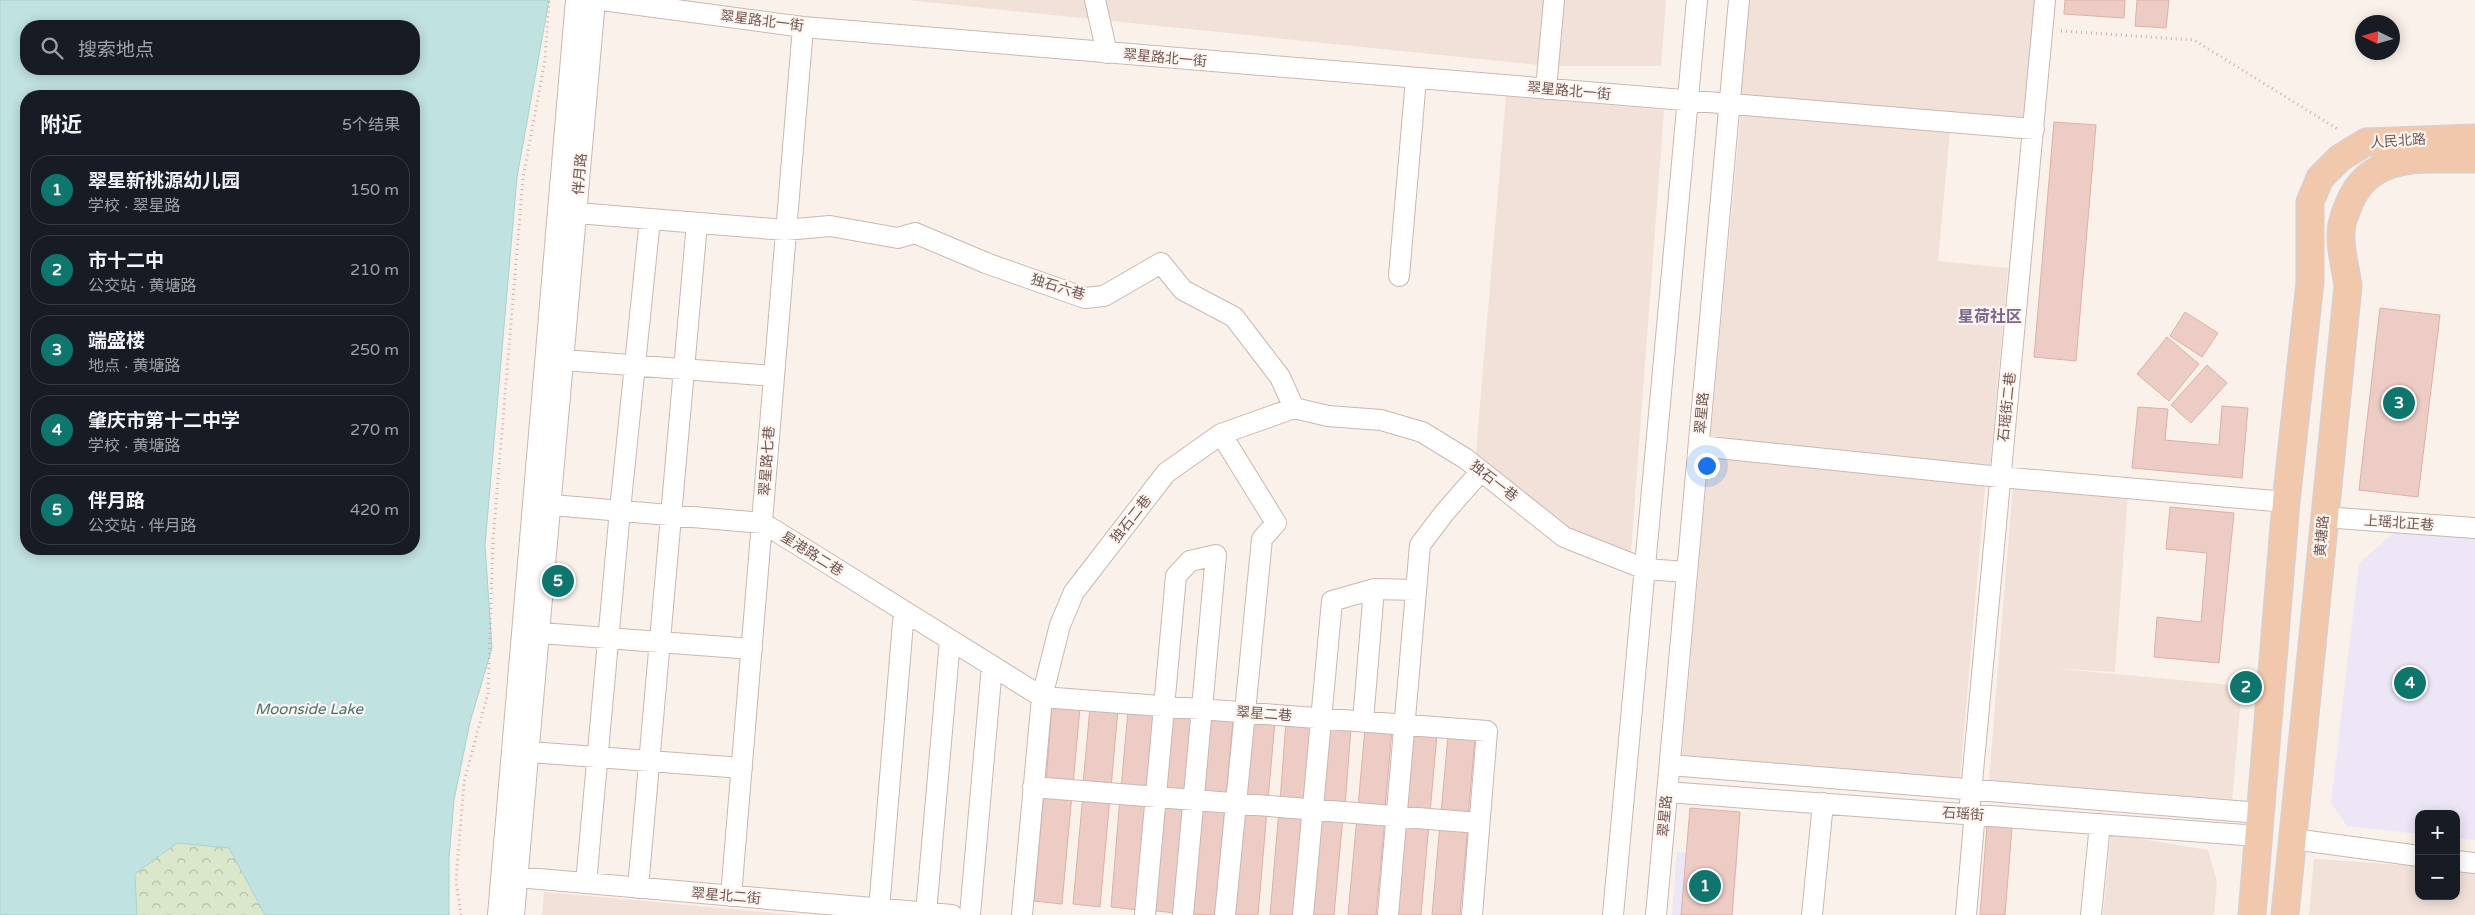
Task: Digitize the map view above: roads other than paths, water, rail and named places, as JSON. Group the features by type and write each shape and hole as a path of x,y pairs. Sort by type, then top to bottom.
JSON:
{"main road":[{"name":"人民北路","path":"2286,502 2310,282 2310,202 2320,178 2340,158 2366,142 2475,138"},
{"name":"人民北路","path":"2375,170 2405,160 2475,159"},
{"name":"黄塘路","path":"2285,915 2323,518 2348,286 2340,233 2344,215 2359,182 2375,170"},
{"path":"2252,915 2286,502"}],"street":[{"name":"伴月路","path":"514,915 510,877 576,0"},
{"name":"伴月路","path":"498,915 510,877 530,752 595,0"},
{"name":"翠星路北一街","path":"602,0 803,26 1107,53 2034,129"},
{"path":"1095,0 1107,53"},
{"path":"1546,89 1554,0"},
{"path":"1613,915 1697,0"},
{"name":"翠星路","path":"1656,915 1739,0"},
{"name":"石瑶街二巷","path":"1966,915 1974,823 1969,814 1971,789 2045,0"},
{"name":"翠星路七巷","path":"731,896 803,26"},
{"path":"1399,276 1416,78"},
{"path":"577,214 785,230"},
{"path":"586,883 620,510 650,219"},
{"path":"638,888 697,223"},
{"name":"独石六巷","path":"785,230 830,226 898,238 915,234 986,263 1085,298 1104,296 1160,263 1183,290 1234,317 1280,377 1294,408"},
{"path":"564,360 774,376"},
{"name":"独石一巷","path":"1294,408 1328,416 1381,420 1422,432 1466,459 1564,537 1645,569 1687,572"},
{"name":"独石二巷","path":"1022,915 1042,697 1060,625 1074,592 1166,473 1221,434 1294,408"},
{"path":"1221,434 1276,523 1262,539 1225,915"},
{"path":"1699,446 2000,477 2286,502"},
{"path":"1388,915 1420,545 1445,512 1481,471"},
{"name":"星港路二巷","path":"552,505 763,523 1042,697"},
{"name":"上瑶北正巷","path":"2323,518 2475,528"},
{"path":"1145,915 1176,576 1190,561 1216,555 1183,915"},
{"path":"1303,915 1332,601 1374,589 1416,590"},
{"path":"1363,722 1374,589"},
{"path":"879,909 904,611"},
{"path":"540,633 752,649"},
{"path":"926,913 950,640"},
{"path":"970,915 992,666"},
{"name":"翠星二巷","path":"1042,697 1487,731 1479,824"},
{"path":"530,752 742,768"},
{"name":"石瑶街","path":"1670,765 1971,789 2259,824"},
{"path":"1034,787 1479,824 1472,915"},
{"name":"石瑶街","path":"1667,792 2100,824 2259,824"},
{"path":"1812,915 1823,803"},
{"path":"2092,915 2100,824"},
{"path":"2293,839 2415,855"},
{"path":"2460,861 2475,863"},
{"name":"翠星北二街","path":"510,877 952,915"}],"water":[{"name":"Moonside Lake","path":"0,0 549,0 517,177 485,545 492,648 470,722 454,800 449,858 449,915 265,915 229,848 177,843 135,874 137,915 0,915"}],"place":[{"name":"端盛楼","path":"2399,403"},
{"name":"伴月路","path":"558,581"},
{"name":"肇庆市第十二中学","path":"2410,683"},
{"name":"市十二中","path":"2246,687"},
{"name":"翠星新桃源幼儿园","path":"1705,886"}],"district":[{"name":"星荷社区","path":"1990,317"}]}
